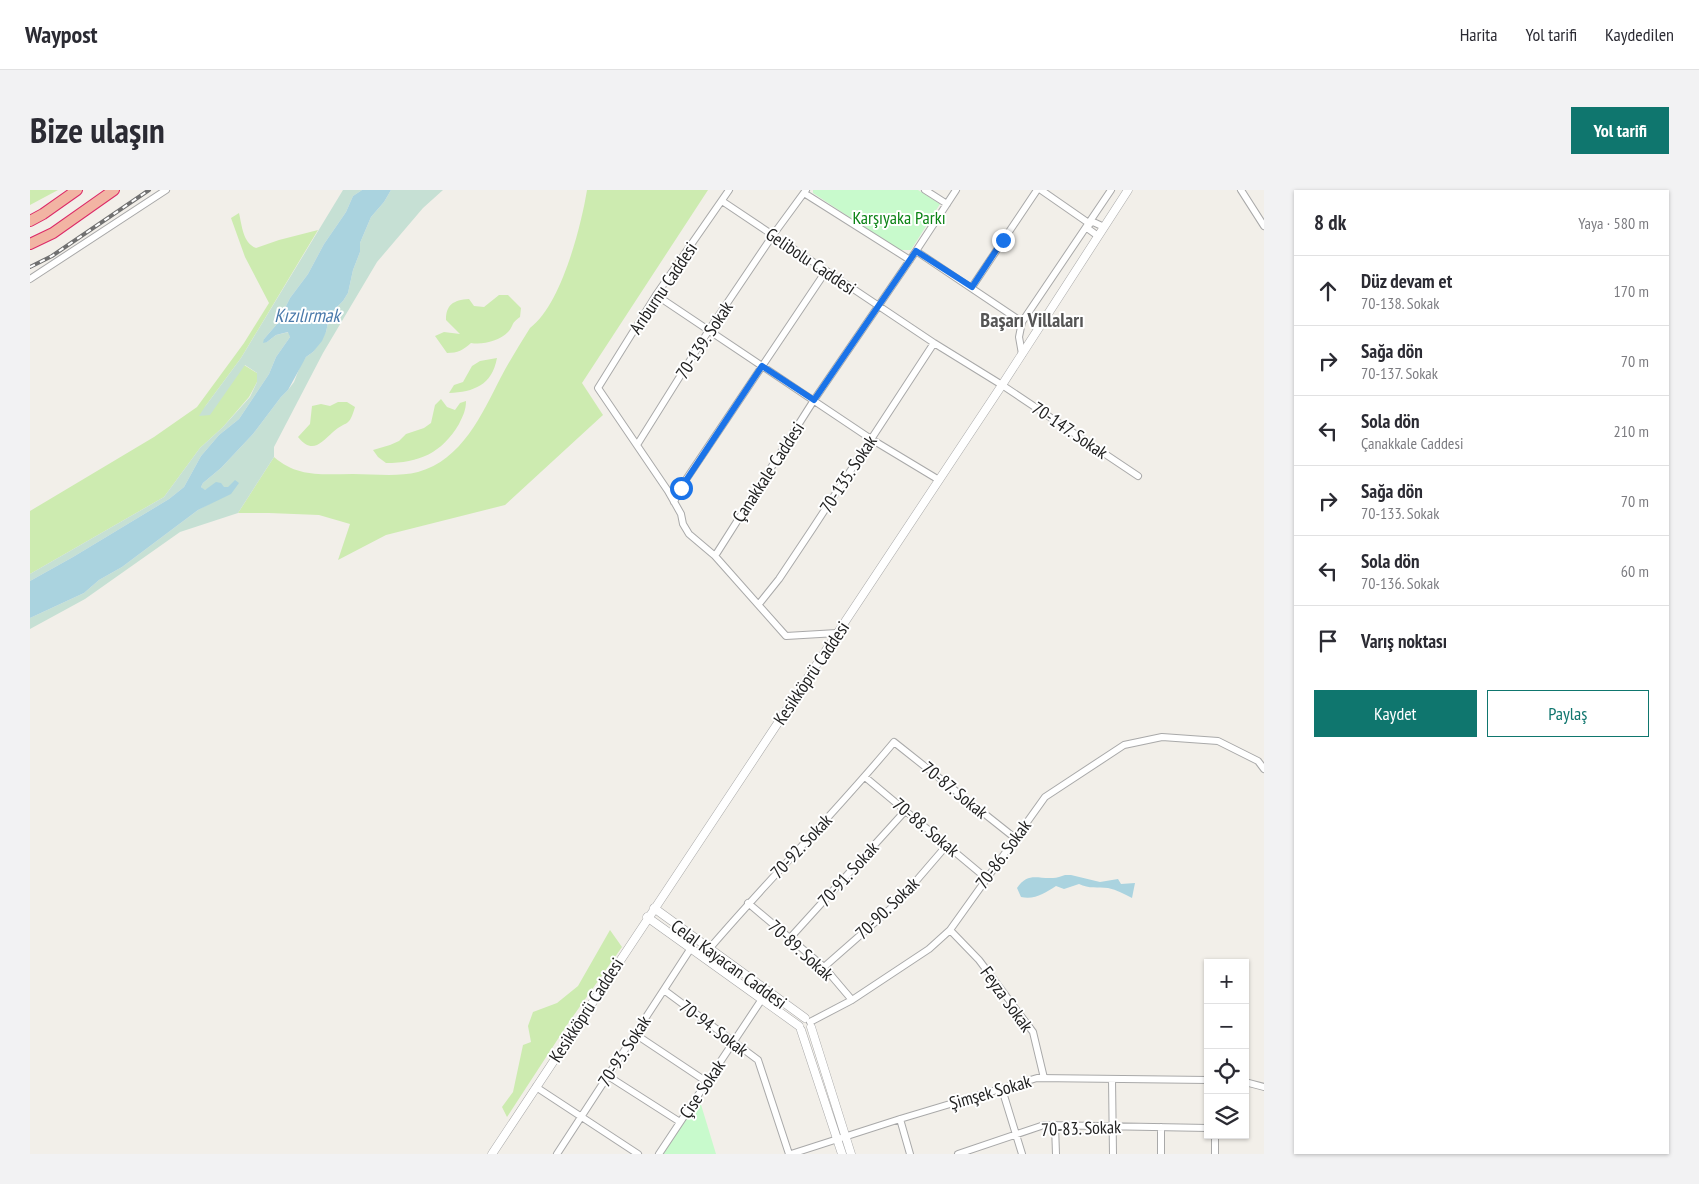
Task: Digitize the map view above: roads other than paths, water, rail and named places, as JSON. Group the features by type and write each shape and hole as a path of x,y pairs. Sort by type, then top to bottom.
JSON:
{"highway":[{"path":"30,221 78,190"},
{"path":"30,244 53,234 114,190"}],"street":[{"path":"30,279 166,190"},
{"name":"Arıburnu Caddesi","path":"637,445 598,388 656,295 729,190"},
{"path":"925,190 947,204"},
{"name":"Çanakkale Caddesi","path":"715,556 814,400 956,190"},
{"path":"972,287 1037,190"},
{"path":"1041,190 1089,224 1098,236"},
{"path":"1022,354 1019,337 1022,322 1111,190"},
{"name":"Kesikköprü Caddesi","path":"492,1154 1002,385 1128,190"},
{"path":"1241,190 1264,226"},
{"path":"805,192 910,260"},
{"name":"70-139. Sokak","path":"637,445 709,330 773,235 805,192"},
{"name":"Gelibolu Caddesi","path":"722,201 934,343 1002,385"},
{"path":"1089,224 1104,228"},
{"path":"916,251 1022,322"},
{"path":"674,502 681,488 826,271"},
{"path":"656,295 871,439 939,480"},
{"name":"70-135. Sokak","path":"759,604 813,528 934,343"},
{"name":"70-147. Sokak","path":"1002,385 1138,476"},
{"path":"637,445 674,502 689,534 715,556 786,636 838,633"},
{"name":"70-86. Sokak","path":"809,1022 852,1000 929,949 950,930 1045,797 1124,745 1162,737 1218,741 1261,761"},
{"name":"70-87. Sokak","path":"894,742 1015,838"},
{"name":"70-92. Sokak","path":"708,949 865,777 894,742"},
{"path":"1261,761 1264,769"},
{"name":"70-88. Sokak","path":"865,777 986,878"},
{"name":"70-91. Sokak","path":"790,938 906,810"},
{"name":"70-90. Sokak","path":"824,966 898,902 947,845"},
{"name":"70-89. Sokak","path":"748,903 824,966 852,1000"},
{"name":"Celal Kayacan Caddesi","path":"654,908 809,1022"},
{"name":"Celal Kayacan Caddesi","path":"648,917 800,1028"},
{"name":"Feyza Sokak","path":"950,930 979,960 1033,1032 1044,1078"},
{"name":"70-93. Sokak","path":"557,1154 691,948"},
{"name":"70-94. Sokak","path":"664,990 758,1060 790,1154"},
{"name":"Çise Sokak","path":"659,1154 762,999"},
{"path":"842,1154 842,1138 809,1022 800,1021 800,1028 842,1138 851,1154"},
{"path":"635,1034 707,1082"},
{"path":"608,1076 680,1122"},
{"name":"Şimşek Sokak","path":"790,1154 1037,1078 1204,1080"},
{"path":"1112,1079 1113,1154"},
{"path":"1249,1083 1264,1087"},
{"path":"536,1086 638,1154"},
{"path":"1002,1088 1022,1154"},
{"path":"900,1119 910,1154"},
{"name":"70-83. Sokak","path":"958,1154 1044,1125 1204,1128"},
{"path":"1055,1125 1056,1154"},
{"path":"1161,1127 1161,1154"},
{"path":"1215,1139 1215,1154"}],"water":[{"name":"Kızılırmak","path":"362,190 391,190 384,202 371,217 360,243 360,252 353,270 348,293 330,314 322,341 306,357 288,390 253,434 201,487 205,490 216,482 221,483 224,487 228,487 235,480 239,483 231,494 198,510 122,567 99,580 84,593 30,618 30,581 169,499 184,487 201,456 219,435 239,419 269,374 276,357 290,337 288,332 276,335 263,343 264,339 277,324 290,298 308,274 324,244 346,212 353,196"},
{"path":"1065,875 1100,882 1118,879 1121,884 1135,883 1132,898 1108,888 1079,884 1064,889 1056,886 1031,898 1021,897 1017,888 1029,878 1054,878"}],"railway":[{"path":"30,267 52,256 149,190"}],"district":[{"name":"Başarı Villaları","path":"1032,320"}],"park label":[{"name":"Karşıyaka Parkı","path":"899,217"}]}
